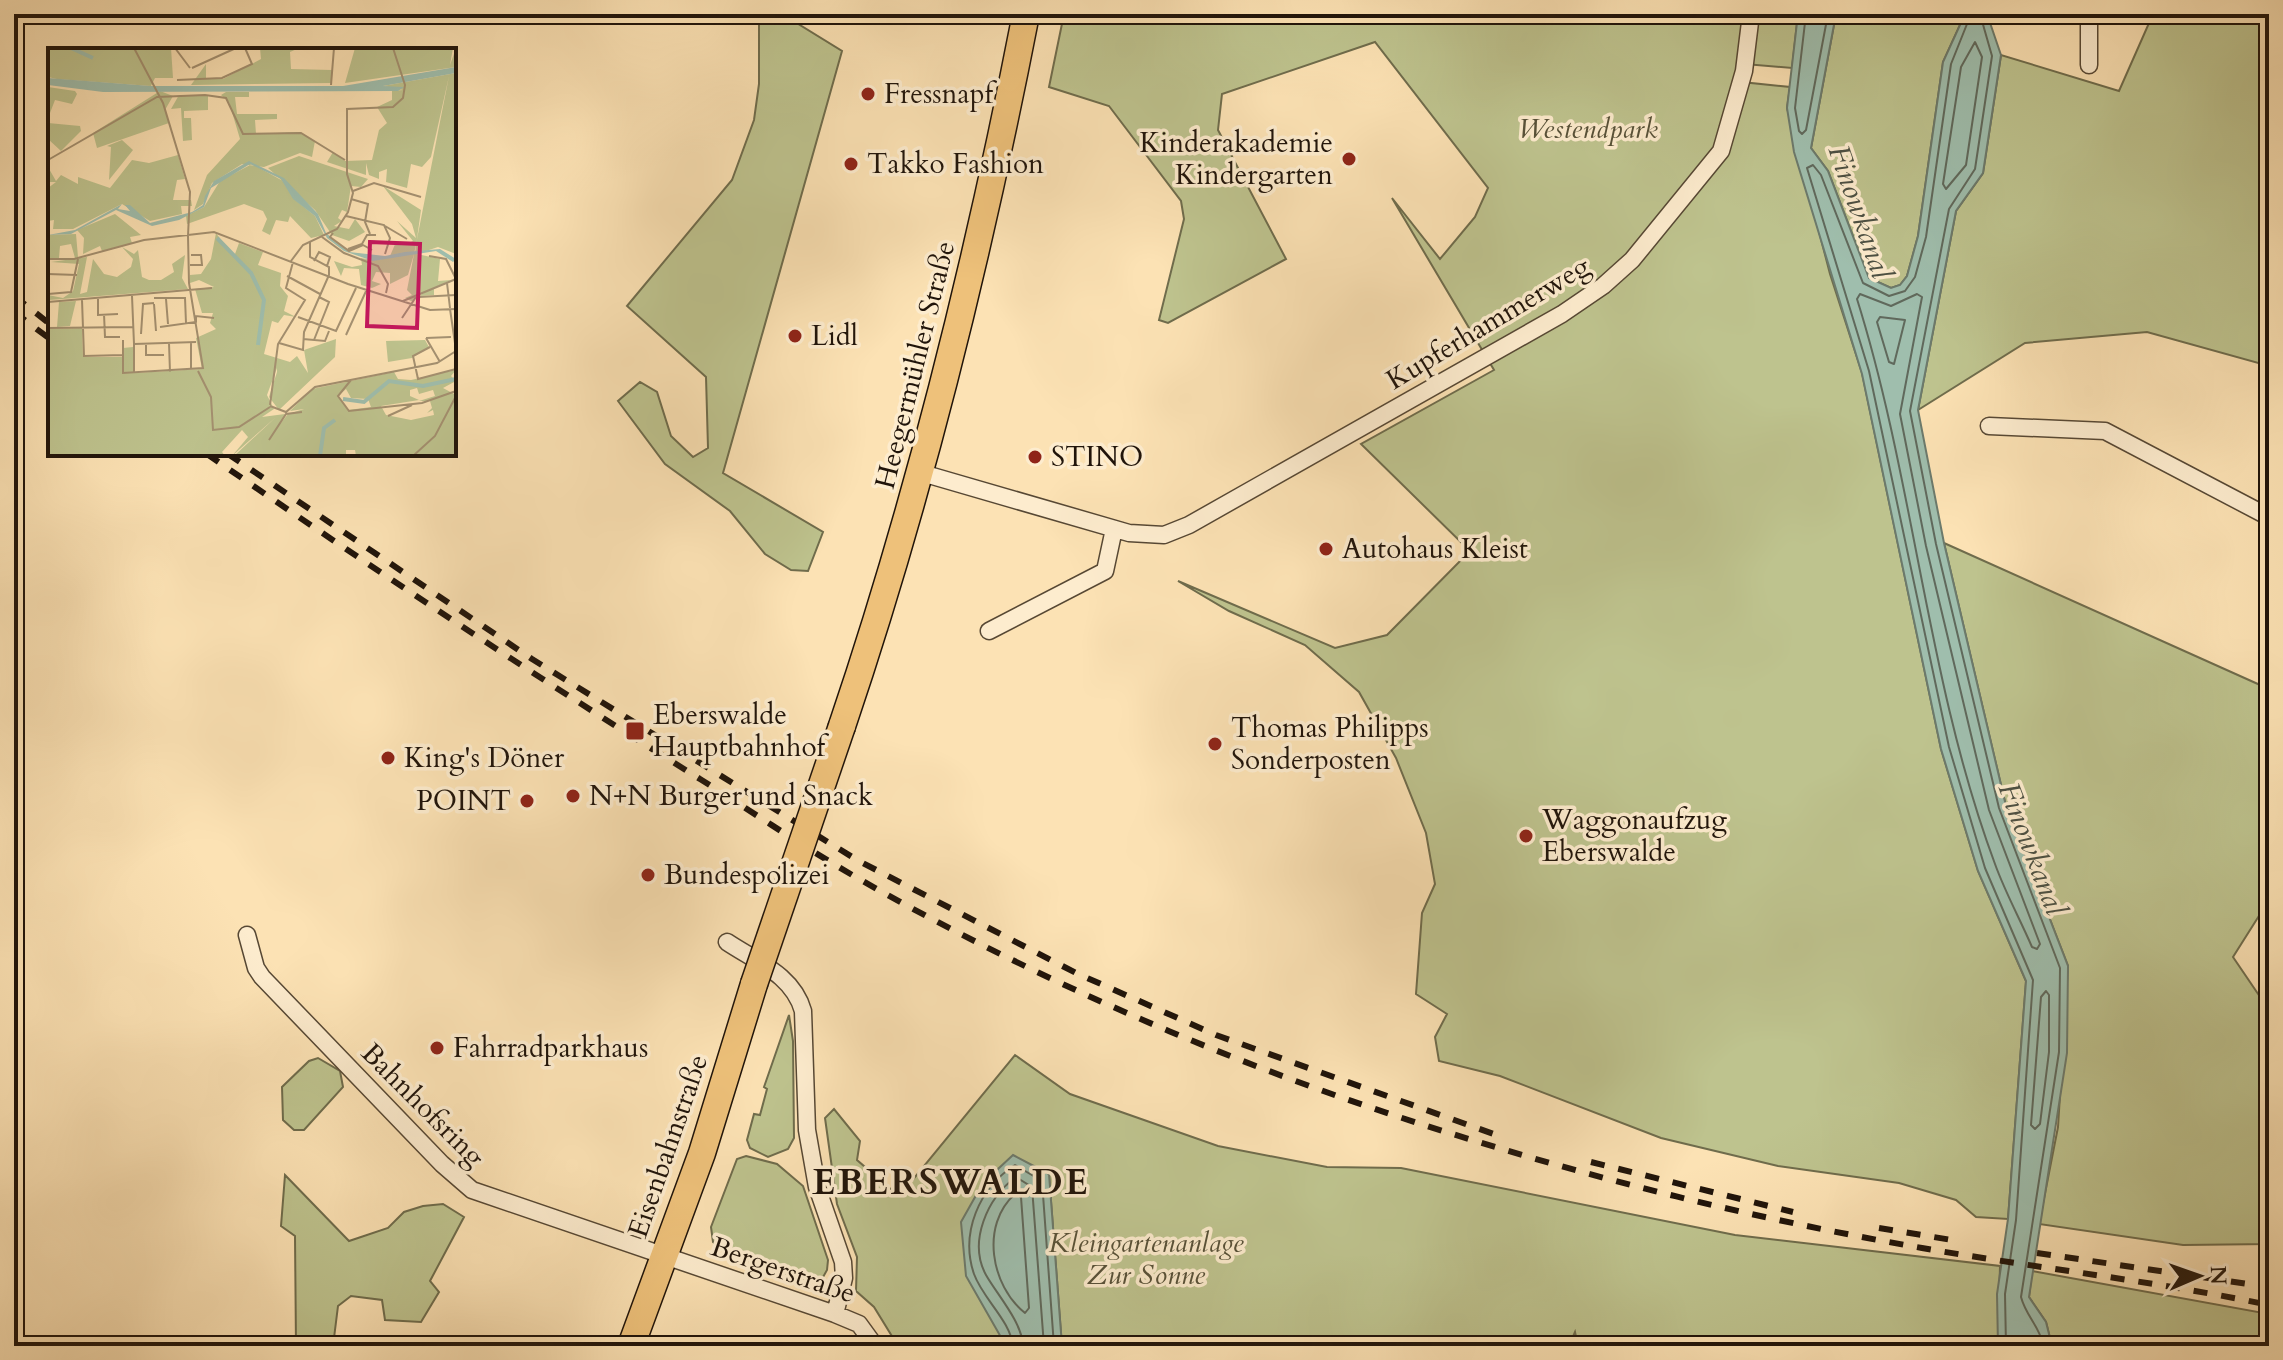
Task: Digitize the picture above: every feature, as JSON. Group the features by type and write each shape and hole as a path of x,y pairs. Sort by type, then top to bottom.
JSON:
{"main road":[{"name":"Heegermühler Straße","path":"842,726 922,473 983,224 1026,14"},
{"name":"Eisenbahnstraße","path":"631,1346 702,1153 754,984 842,726"}],"street":[{"name":"Kupferhammerweg","path":"922,473 1114,529 1164,535 1189,525 1550,321 1603,286 1653,238 1721,151 1744,71 1751,14"},
{"path":"2089,14 2089,65"},
{"path":"1989,426 2105,431 2269,517"},
{"path":"989,631 1105,571 1114,529"},
{"name":"Bahnhofsring","path":"247,935 256,968 262,977 442,1164 472,1190 664,1255"},
{"path":"727,942 790,983 798,994 803,1011 807,1130 817,1187 843,1262 844,1278 835,1314"},
{"name":"Bergerstraße","path":"664,1255 859,1324 875,1346"}],"green space":[{"path":"759,14 782,14 842,51 723,473 823,532 808,571 791,570 765,554 730,511 665,464 618,401 640,382 657,392 671,436 693,457 708,448 706,377 627,306 732,180 754,120 759,84"},
{"name":"Westendpark","path":"1064,14 1798,14 1792,68 1745,64 1742,82 1790,87 1787,108 1830,274 1862,373 1941,749 1978,871 2026,981 2008,1219 1976,1217 1956,1200 1899,1183 1778,1166 1661,1138 1500,1076 1439,1061 1435,1037 1447,1014 1416,994 1422,913 1435,884 1426,833 1396,758 1359,692 1305,645 1229,611 1178,581 1335,648 1387,635 1470,551 1361,444 1494,370 1392,198 1440,259 1475,217 1488,188 1375,42 1222,94 1218,130 1286,259 1168,323 1159,320 1184,219 1181,201 1109,106 1049,87"},
{"path":"1836,14 1965,14 1943,62 1918,236 1907,276 1900,285 1891,288 1869,278 1828,171 1811,148"},
{"path":"2153,14 2269,14 2269,366 2147,332 2025,343 1918,410 1956,211 1983,173 2001,55 2119,91"},
{"path":"1944,543 2269,689 2269,900 2233,957 2269,1010 2269,1244 2183,1245 2039,1224 2058,1127 2068,966 2006,806"},
{"path":"789,1015 793,1041 794,1138 788,1149 768,1157 750,1148 747,1140 754,1114 760,1115 767,1089 764,1087"},
{"name":"Kleingartenanlage Zur Sonne","path":"1015,1055 1070,1094 1218,1146 1327,1167 1401,1168 1735,1235 2000,1266 1998,1346 1578,1346 1575,1332 1569,1346 1062,1346 1049,1175 1004,1340 1006,1346 898,1346 874,1307 856,1291 857,1257 837,1204 825,1118 834,1109 860,1141 857,1160 893,1191 911,1182"},
{"path":"318,1058 340,1071 343,1087 304,1130 294,1130 283,1120 282,1087 309,1061"},
{"path":"746,1156 777,1164 803,1186 828,1260 822,1279 799,1277 766,1268 713,1242 711,1227 737,1159"},
{"path":"285,1175 349,1241 388,1228 404,1212 423,1206 443,1204 464,1217 430,1281 439,1292 421,1322 385,1320 382,1300 351,1296 338,1306 333,1346 296,1346 295,1236 281,1226"},
{"path":"2032,1271 2269,1314 2269,1346 2052,1346 2046,1322 2029,1297"}],"water":[{"path":"1798,14 1836,14 1811,148 1828,171 1869,278 1891,288 1900,285 1907,276 1918,236 1943,62 1965,14 1987,14 2001,55 1983,173 1956,211 1918,410 1944,543 2006,806 2068,966 2067,1053 2029,1297 2046,1322 2052,1346 1998,1346 1997,1294 2008,1219 2026,981 1978,871 1941,749 1862,374 1794,152 1787,108"},
{"path":"1013,1155 1049,1174 1062,1346 1006,1346 966,1276 961,1222 983,1183"}],"railway":[{"path":"14,296 48,322"},
{"path":"14,312 48,338"},
{"path":"210,456 513,660 835,865 1001,954 1154,1025 1232,1057 1390,1114 1637,1187 1864,1237 2269,1305"},
{"path":"231,456 532,659 857,860 1076,973 1216,1035 1502,1137"},
{"path":"1591,1162 1793,1212"},
{"path":"1879,1228 1958,1241"},
{"path":"2037,1253 2269,1287"}],"place":[{"name":"Fressnapf","path":"868,94"},
{"name":"Kinderakademie Kindergarten","path":"1349,159"},
{"name":"Takko Fashion","path":"851,164"},
{"name":"Lidl","path":"795,336"},
{"name":"STINO","path":"1035,457"},
{"name":"Autohaus Kleist","path":"1326,549"},
{"name":"Eberswalde Hauptbahnhof","path":"635,731"},
{"name":"Thomas Philipps Sonderposten","path":"1215,744"},
{"name":"King's Döner","path":"388,758"},
{"name":"N+N Burger und Snack","path":"573,796"},
{"name":"POINT","path":"527,801"},
{"name":"Waggonaufzug Eberswalde","path":"1526,836"},
{"name":"Bundespolizei","path":"648,875"},
{"name":"Fahrradparkhaus","path":"437,1048"}],"district":[{"name":"EBERSWALDE","path":"951,1182"}],"water label":[{"name":"Finowkanal","path":"1860,212"},
{"name":"Finowkanal","path":"2032,849"}]}
